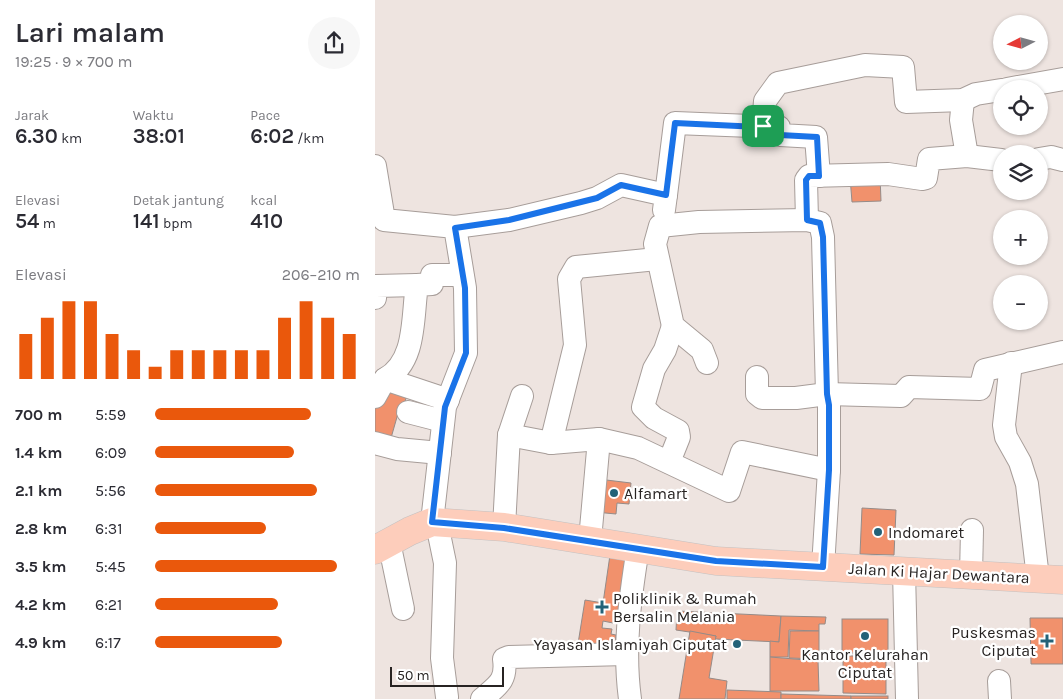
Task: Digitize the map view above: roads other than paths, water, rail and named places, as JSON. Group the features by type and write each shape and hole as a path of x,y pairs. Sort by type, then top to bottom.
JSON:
{"main road":[{"name":"Jalan Ki Hajar Dewantara","path":"380,544 437,523 504,528 716,561 1050,579"}],"street":[{"path":"763,126 765,101 778,83 865,65 903,67 907,102 963,100 976,94 993,91"},
{"path":"1048,82 1063,79"},
{"path":"963,100 961,120 967,156"},
{"path":"669,462 679,437 678,431 654,418 643,407 654,369 665,350 673,326 655,244 666,195 675,123 763,126 779,128 780,135 817,137 819,176"},
{"path":"807,220 806,180 809,176 888,174 922,179 926,178 929,159 967,156 993,159"},
{"path":"1048,158 1063,160"},
{"path":"375,166 380,220 455,228 509,220 597,198 621,185 666,195"},
{"path":"660,226 699,222 807,220 820,223 822,227 827,394 829,405 829,470 823,567"},
{"path":"447,698 443,658 445,563 437,523 440,453 445,411 466,353 465,288 461,275 455,228"},
{"path":"551,443 575,346 569,279 571,273 576,267 657,259"},
{"path":"375,290 432,284 433,275 461,275"},
{"path":"417,285 413,310 414,319 406,355 393,375 380,388 445,411"},
{"path":"673,326 702,350 707,363"},
{"path":"757,377 757,394 762,398 796,398 827,394 901,396 909,387 980,389 985,370 1063,352"},
{"path":"1011,363 1004,425 1006,437 1020,462 1027,484 1050,579"},
{"path":"504,528 509,435 522,396"},
{"path":"408,412 445,411"},
{"path":"509,435 551,443 599,440 638,448 729,491 742,452 829,470"},
{"path":"590,540 599,440"},
{"path":"375,443 397,448 440,453"},
{"path":"971,575 972,530"},
{"path":"380,544 403,609"},
{"path":"630,699 626,654 629,601 638,548"},
{"path":"904,571 907,699"},
{"path":"482,699 498,685 506,671 504,659 509,656 626,654"}],"place":[{"name":"Alfamart","path":"614,493"},
{"name":"Indomaret","path":"878,532"},
{"name":"Poliklinik & Rumah Bersalin Melania","path":"602,607"},
{"name":"Kantor Kelurahan Ciputat","path":"865,636"},
{"name":"Puskesmas Ciputat","path":"1047,641"},
{"name":"Yayasan Islamiyah Ciputat","path":"737,644"}]}
